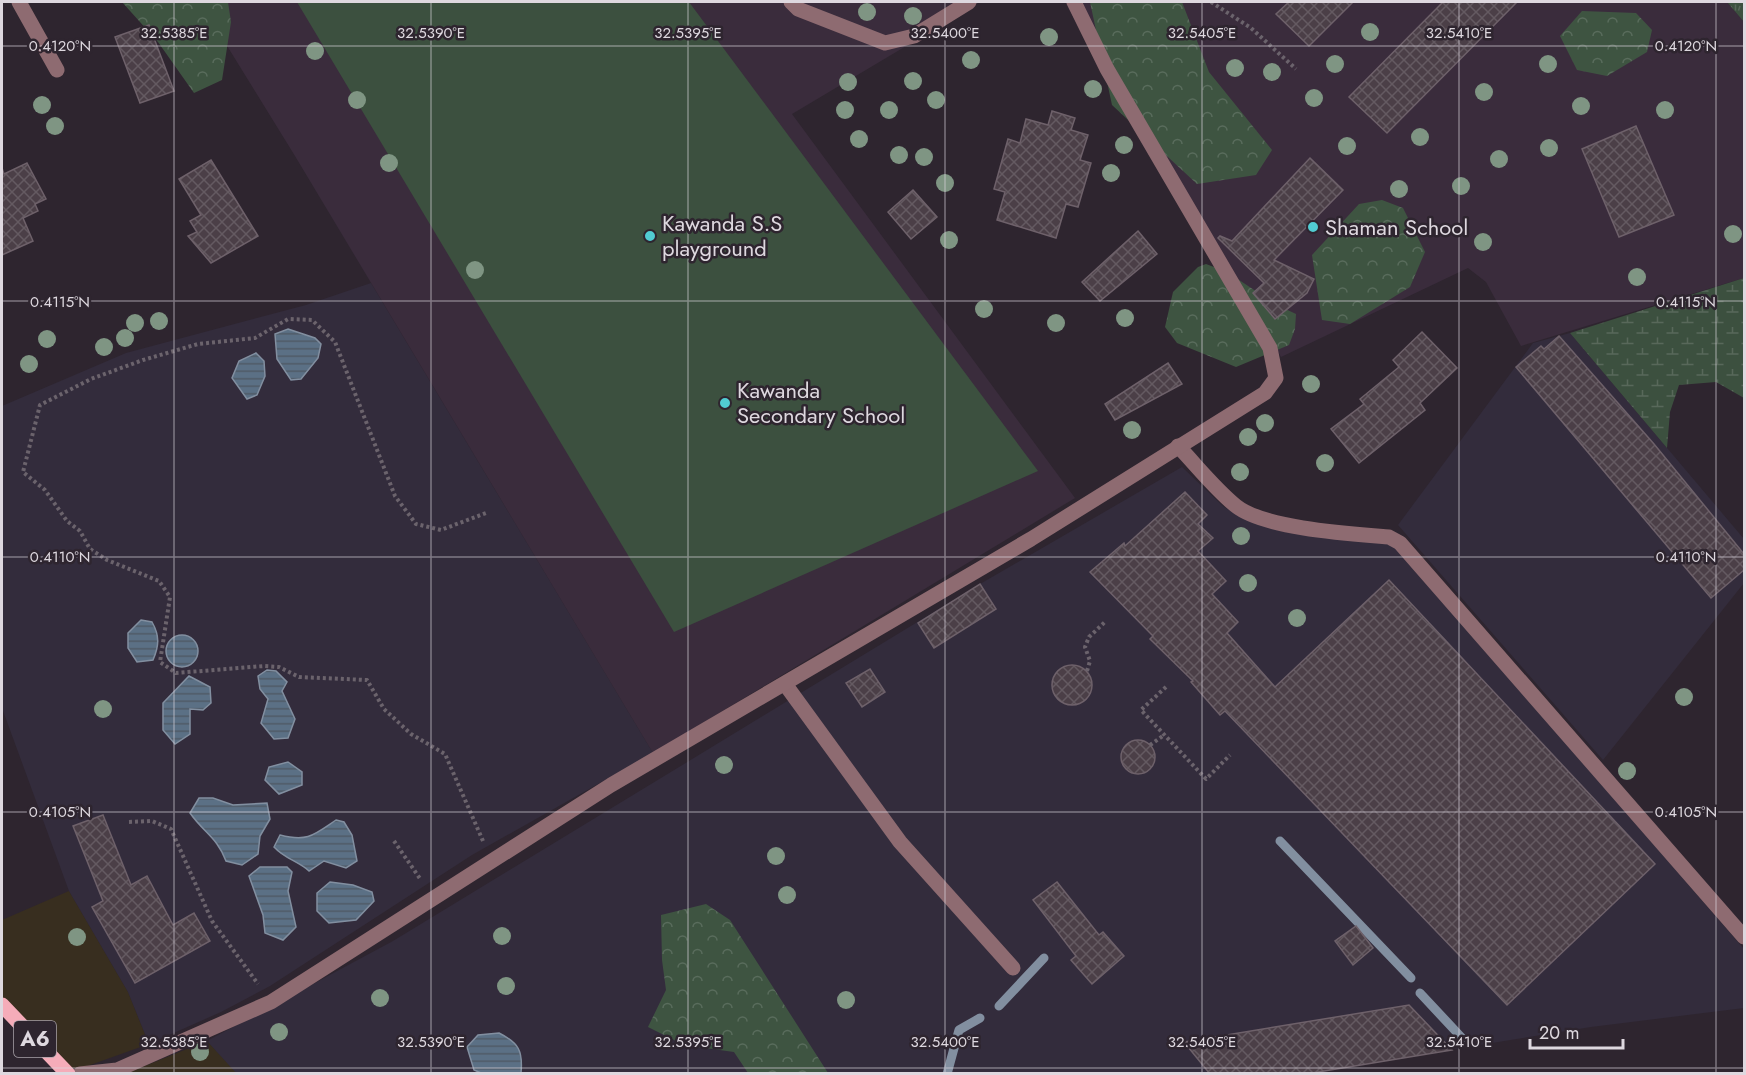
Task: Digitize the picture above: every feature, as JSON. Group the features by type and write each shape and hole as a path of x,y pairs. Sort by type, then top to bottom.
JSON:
{"main road":[{"name":"A6","path":"2,1005 68,1074"}],"street":[{"path":"19,2 57,70"},
{"path":"791,2 808,13 885,43 914,36 969,2"},
{"path":"80,1074 117,1070 271,1002 611,785 1030,539 1265,393 1276,378 1270,348 1107,69 1074,2"},
{"path":"1178,446 1237,507 1259,517 1304,528 1389,537 1400,543 1744,937"},
{"path":"785,684 900,842 1012,968"}],"path":[{"path":"1211,2 1251,28 1296,69"},
{"path":"486,513 441,530 416,524 395,496 335,342 312,320 288,319 255,338 198,344 143,360 91,379 40,405 23,472 45,490 67,521 80,531 90,549 107,560 159,581 170,597 160,662 176,673 264,666 279,667 299,677 367,680 384,708 411,734 445,754 493,861"},
{"path":"1087,671 1090,661 1085,647 1089,637 1106,621"},
{"path":"1166,687 1141,710 1206,780 1230,755"},
{"path":"1150,745 1164,735"},
{"path":"129,822 152,821 171,829 212,921 271,1002"},
{"path":"394,841 433,898"}],"shaded area":[{"name":"Kawanda S.S playground","path":"200,2 980,2 792,114 1075,498 653,753 295,156"},
{"path":"1065,2 1727,2 1744,22 1744,278 1521,346 1486,282 1468,268 1281,357 1182,186 1092,51"},
{"path":"371,283 653,753 472,855 270,986 221,1012 149,1044 128,992 69,891 2,708 2,406 126,353 306,305"},
{"path":"1570,333 1744,539 1744,583 1603,760 1398,525 1533,343"},
{"path":"1182,467 1224,507 1251,522 1384,542 1398,548 1744,949 1744,1008 1591,1027 1306,1073 237,1074 207,1041 393,941 980,584"},
{"path":"69,891 128,992 149,1044 79,1069 60,1066 2,1001 2,920"},
{"path":"207,1041 237,1073 125,1074"}],"green space":[{"path":"122,2 228,2 231,22 222,80 194,93 158,42"},
{"name":"Kawanda S.S playground","path":"297,2 689,2 1038,471 674,632"},
{"path":"1090,2 1182,2 1209,72 1272,150 1256,175 1197,184 1112,105"},
{"path":"1727,2 1744,2 1744,22"},
{"path":"1582,11 1636,13 1652,30 1647,52 1607,76 1577,70 1560,36"},
{"path":"1382,200 1403,208 1425,252 1410,287 1350,324 1322,320 1312,255 1359,204"},
{"path":"1206,264 1230,274 1272,302 1296,314 1295,329 1289,345 1236,367 1177,343 1165,327 1173,292 1198,267"},
{"path":"1744,278 1744,398 1716,382 1679,385 1670,412 1667,448 1570,333"},
{"path":"706,904 730,920 828,1073 748,1073 734,1052 684,1045 648,1027 666,990 662,960 661,915"}],"water":[{"path":"288,329 315,338 321,344 318,358 301,379 291,380 277,359 275,334"},
{"path":"256,353 264,361 265,376 257,395 247,399 232,378 239,361"},
{"path":"141,620 152,622 157,636 157,646 153,660 137,662 128,648 128,633"},
{"path":"182,635 193,640 198,651 193,662 182,667 171,662 166,651 171,640"},
{"path":"267,670 276,671 287,682 282,691 295,719 288,738 274,739 261,723 268,699 260,689 258,676"},
{"path":"189,676 210,687 211,703 203,710 190,709 190,734 175,744 163,730 163,703"},
{"path":"288,762 302,772 302,785 279,794 265,780 269,767"},
{"path":"199,798 213,798 233,805 267,803 270,819 260,836 258,854 242,865 226,861 214,841 190,813"},
{"path":"336,820 344,822 352,835 357,861 346,868 324,861 309,871 274,847 280,835 297,838 310,836"},
{"path":"260,867 287,867 292,872 288,891 296,927 283,940 265,933 263,915 249,876"},
{"path":"330,882 353,885 372,892 374,901 356,920 329,923 317,911 317,893"},
{"path":"499,1033 511,1040 518,1048 521,1073 481,1073 474,1070 467,1047 478,1035"}],"building":[{"path":"1289,2 1353,2 1309,46 1276,14"},
{"path":"1443,2 1517,2 1387,133 1349,97"},
{"path":"149,25 174,91 140,103 115,37"},
{"path":"1052,111 1075,118 1071,130 1088,135 1080,160 1091,163 1078,207 1066,204 1056,238 997,220 1005,192 994,189 1008,139 1020,143 1026,119 1048,125"},
{"path":"1636,126 1674,215 1619,237 1582,149"},
{"path":"1310,158 1343,190 1274,260 1314,279 1307,293 1275,319 1253,293 1264,283 1218,238 1220,236 1232,241"},
{"path":"211,160 258,236 211,263 188,236 197,232 190,221 201,215 179,179"},
{"path":"27,163 46,199 35,204 38,211 23,218 33,241 2,255 2,168 4,174"},
{"path":"913,190 937,217 911,239 888,212"},
{"path":"1138,231 1157,254 1100,301 1082,282"},
{"path":"1422,332 1457,368 1420,403 1425,410 1359,463 1331,429 1364,404 1360,399 1399,367 1393,360"},
{"path":"1559,336 1654,444 1744,554 1744,570 1711,598 1516,367 1541,346 1544,349"},
{"path":"1168,363 1182,384 1115,420 1105,404"},
{"path":"1185,492 1207,515 1198,524 1213,538 1198,551 1226,581 1212,594 1238,622 1227,633 1275,687 1389,580 1655,864 1507,1005 1225,711 1220,715 1191,682 1193,681 1150,639 1153,636 1090,572 1124,543 1125,546"},
{"path":"980,584 996,609 934,648 918,623"},
{"path":"1072,665 1086,671 1092,685 1086,699 1072,705 1058,699 1052,685 1058,671"},
{"path":"870,669 885,692 862,707 846,683"},
{"path":"1138,740 1150,745 1155,757 1150,769 1138,774 1126,769 1121,757 1126,745"},
{"path":"103,815 131,885 147,876 173,925 194,913 210,941 135,983 92,907 103,901 73,826"},
{"path":"1057,882 1099,935 1103,932 1124,956 1092,984 1071,960 1076,956 1033,900"},
{"path":"1356,926 1373,948 1353,965 1335,941"},
{"path":"1409,1005 1452,1050 1306,1074 1210,1074 1184,1042"}],"waterway":[{"path":"1280,841 1411,978"},
{"path":"999,1006 1044,958"},
{"path":"1420,993 1462,1038"},
{"path":"947,1074 959,1030 980,1018"}],"place":[{"name":"Shaman School","path":"1313,227"},
{"name":"Kawanda S.S playground","path":"650,236"},
{"name":"Kawanda Secondary School","path":"725,403"}]}
